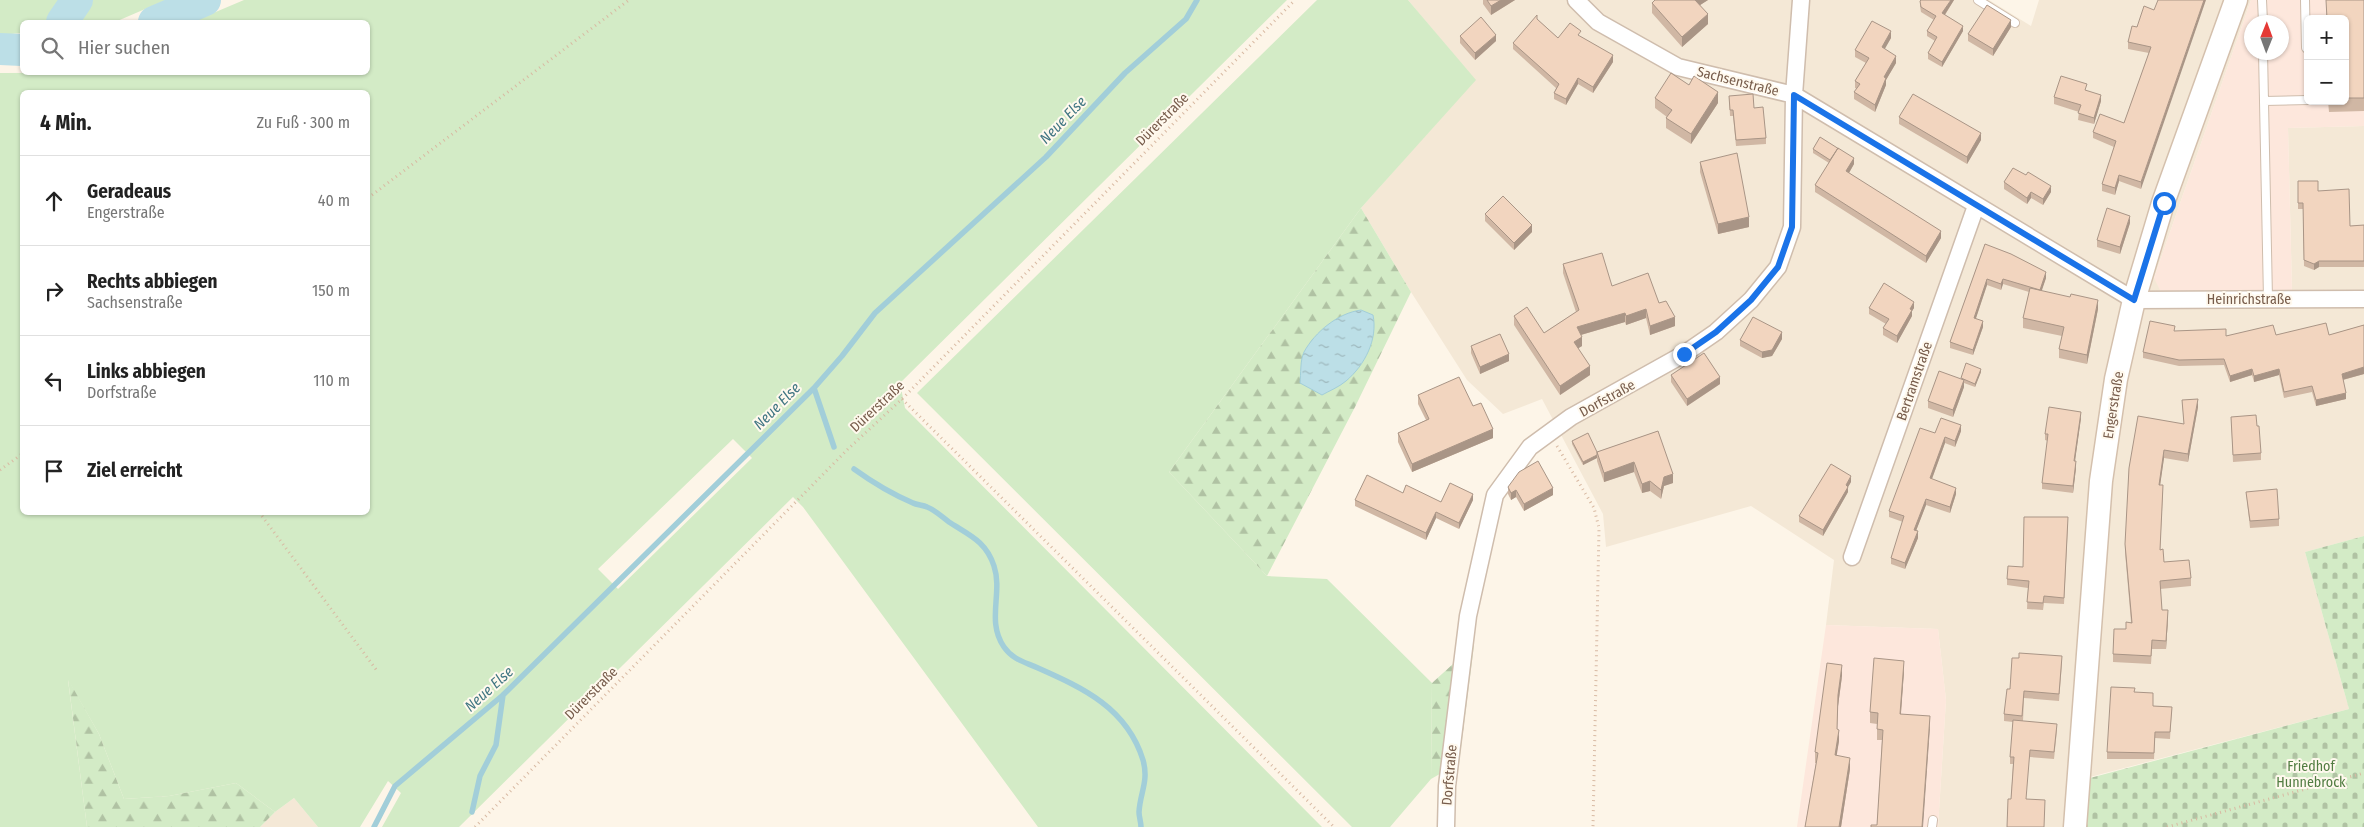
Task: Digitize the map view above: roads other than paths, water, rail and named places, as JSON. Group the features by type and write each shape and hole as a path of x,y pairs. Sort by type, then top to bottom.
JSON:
{"main road":[{"name":"Engerstraße","path":"2075,827 2100,481 2116,379 2134,300 2164,203 2236,0"}],"street":[{"name":"Sachsenstraße","path":"1576,0 1598,22 1678,66 1794,95 2134,300"},
{"name":"Dorfstraße","path":"1446,827 1447,786 1468,616 1495,495 1530,447 1549,432 1684,354 1716,332 1751,300 1778,267 1792,227 1794,95 1801,0"},
{"name":"Bertramstraße","path":"1852,557 1976,206"},
{"name":"Heinrichstraße","path":"2134,300 2364,298"}],"lane":[{"path":"1978,0 2015,23"},
{"path":"2262,0 2263,15"},
{"path":"2304,0 2305,15"},
{"path":"2264,60 2268,299"},
{"path":"2264,101 2304,100"}],"water":[{"path":"1361,310 1373,315 1374,333 1364,359 1353,375 1322,395 1300,383 1303,355 1314,337 1336,319"}],"waterway":[{"path":"63,20 77,0"},
{"path":"159,20 205,0"},
{"name":"Neue Else","path":"374,827 395,786 503,695 814,388 842,356 875,313 1046,157 1125,73 1186,19 1197,0"},
{"path":"0,49 20,50"},
{"path":"814,388 834,447"},
{"path":"854,469 897,496 933,510 982,545 991,557 994,566 997,586 996,627 1004,647 1015,658 1087,692 1101,702 1115,713 1136,742 1145,767 1145,781 1139,812 1141,827"},
{"path":"472,812 480,776 496,745 503,695"}],"park label":[{"name":"Friedhof Hunnebrock","path":"2311,774"}]}
